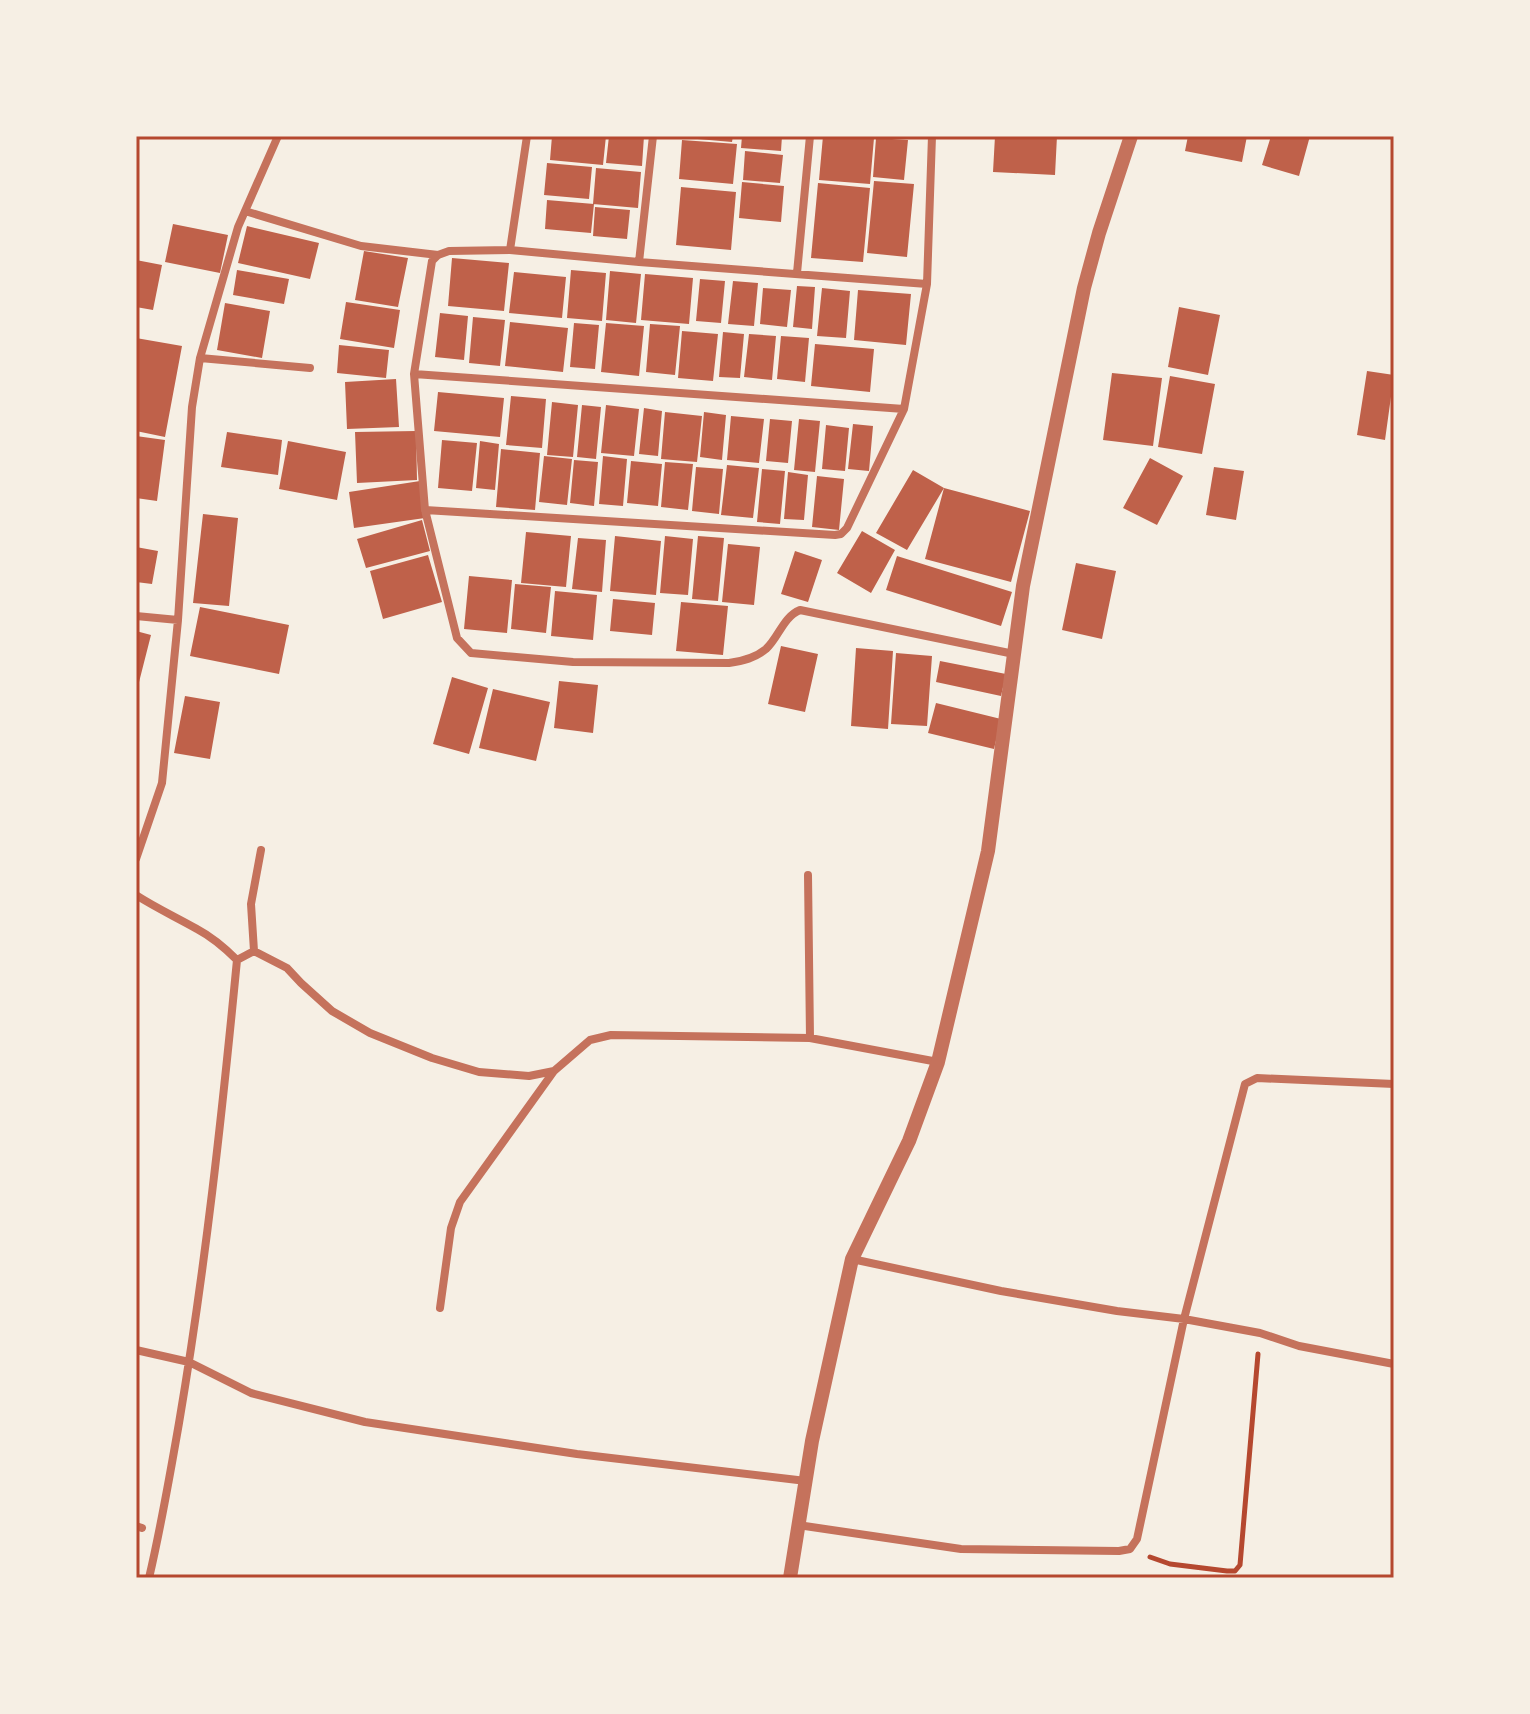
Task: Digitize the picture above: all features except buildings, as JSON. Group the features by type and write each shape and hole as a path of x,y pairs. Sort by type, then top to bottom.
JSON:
{"street":[{"path":"136,859 162,783 178,620 192,407 200,358 238,227 278,136"},
{"path":"510,250 527,136"},
{"path":"639,262 653,136"},
{"path":"797,273 810,136"},
{"path":"425,510 841,534 847,528 904,409 927,284 932,136"},
{"path":"790,1578 812,1441 852,1259 909,1141 938,1062 988,851 1023,586 1084,288 1131,136"},
{"path":"245,211 361,246 438,255"},
{"path":"927,284 510,250 449,251 438,255 432,261 414,374 425,510 457,638 471,653 573,662 729,663 750,659 767,648 792,613 800,610 1014,654"},
{"path":"200,358 310,368"},
{"path":"414,374 904,409"},
{"path":"136,616 178,620"},
{"path":"254,951 251,904 261,850"},
{"path":"808,875 810,1038"},
{"path":"136,895 199,930 237,960"},
{"path":"237,960 254,951"},
{"path":"254,951 287,968 332,1011 370,1033 432,1058 479,1072 529,1076 554,1071"},
{"path":"149,1578 189,1362 221,1130 237,960"},
{"path":"440,1308 451,1228 460,1202 554,1071 590,1040 611,1035 810,1038 938,1062"},
{"path":"798,1525 961,1549 1130,1549 1137,1539 1184,1319 1245,1084 1257,1078 1394,1084"},
{"path":"852,1259 1001,1291 1260,1333 1299,1346 1394,1364"},
{"path":"136,1350 189,1362 251,1393 365,1422 577,1454 806,1481"}],"path":[{"path":"1130,1549 1170,1564 1227,1571 1235,1571 1240,1565 1260,1333"}]}
